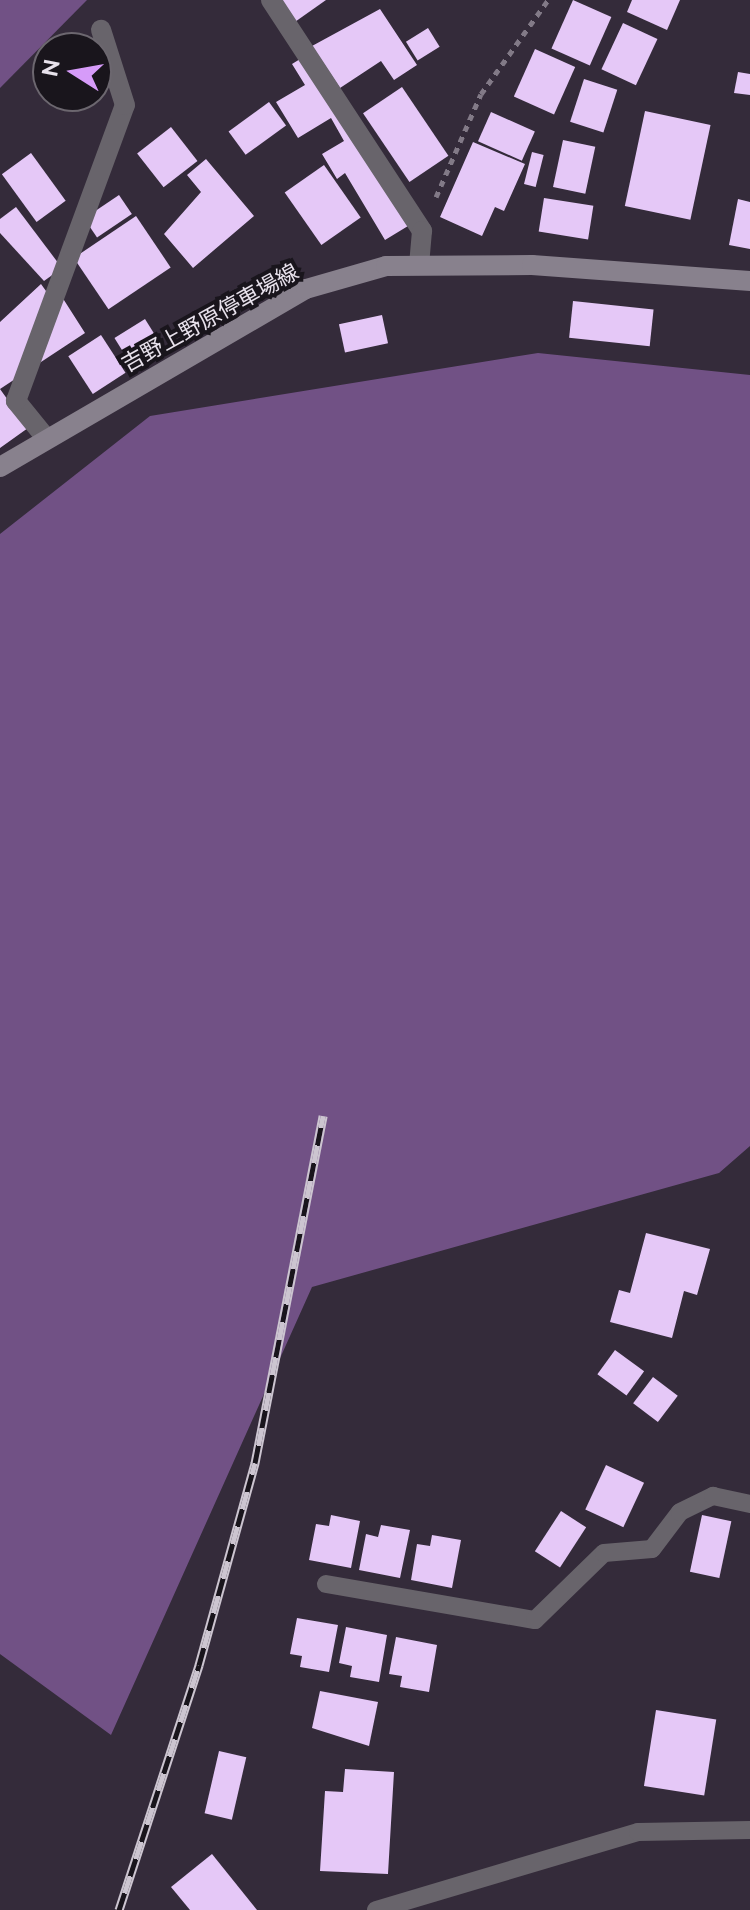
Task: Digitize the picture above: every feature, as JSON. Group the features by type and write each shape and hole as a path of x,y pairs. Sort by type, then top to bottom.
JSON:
{"main road":[{"name":"吉野上野原停車場線","path":"0,467 306,289 386,266 750,281"}],"street":[{"path":"271,0 422,231 419,265"},
{"path":"46,438 16,401 125,105 101,30"}],"lane":[{"path":"326,1584 535,1620 604,1553 652,1549 680,1512 713,1496 750,1504"},
{"path":"376,1910 638,1832 750,1830"}],"path":[{"path":"422,231 481,94 548,0"}],"shaded area":[{"path":"0,0 87,0 55,32 32,32 32,56 0,88"},
{"path":"538,353 750,375 750,1146 719,1173 312,1287 111,1735 0,1654 0,534 150,416"}],"building":[{"path":"275,0 326,0 292,24"},
{"path":"573,0 611,17 590,66 551,48"},
{"path":"632,0 680,0 667,30 627,12"},
{"path":"380,9 417,65 394,80 381,61 340,88 312,46"},
{"path":"623,23 657,39 636,85 601,69"},
{"path":"428,28 440,47 418,60 406,42"},
{"path":"535,49 575,67 554,114 514,97"},
{"path":"305,56 408,226 385,240 345,173 337,179 322,154 344,141 331,118 298,138 276,102 305,85 292,64"},
{"path":"738,72 750,74 750,95 734,93"},
{"path":"584,79 617,90 603,133 570,122"},
{"path":"402,87 448,156 409,182 363,113"},
{"path":"269,102 286,125 246,155 229,131"},
{"path":"645,111 711,125 690,220 625,206"},
{"path":"491,112 535,132 522,161 478,141"},
{"path":"171,127 197,161 164,187 137,153"},
{"path":"563,140 595,147 585,194 553,187"},
{"path":"473,142 525,164 504,211 495,207 482,236 440,217"},
{"path":"532,152 544,155 536,187 524,184"},
{"path":"31,153 66,201 37,222 2,174"},
{"path":"206,159 254,216 193,268 164,234 201,192 187,175"},
{"path":"324,165 361,217 321,245 285,193"},
{"path":"119,195 132,214 97,238 84,218"},
{"path":"544,198 593,206 588,239 539,232"},
{"path":"738,199 750,202 750,249 729,245"},
{"path":"16,207 62,268 44,281 0,233 0,219"},
{"path":"136,216 171,267 108,309 74,258"},
{"path":"41,284 46,291 55,286 85,333 0,389 0,322"},
{"path":"573,301 654,309 650,346 569,338"},
{"path":"382,315 388,343 345,353 339,324"},
{"path":"145,319 163,348 132,367 114,338"},
{"path":"101,335 126,373 93,394 68,356"},
{"path":"0,389 28,428 0,448"},
{"path":"646,1233 710,1249 697,1295 684,1291 672,1338 610,1322 619,1290 630,1293"},
{"path":"615,1350 644,1371 626,1395 597,1374"},
{"path":"653,1377 678,1396 658,1422 633,1403"},
{"path":"606,1465 644,1483 623,1527 585,1509"},
{"path":"561,1511 586,1527 560,1568 535,1551"},
{"path":"331,1515 360,1521 351,1568 309,1560 316,1524 329,1526"},
{"path":"702,1515 731,1521 719,1578 690,1572"},
{"path":"381,1525 410,1530 400,1578 359,1570 366,1534 378,1537"},
{"path":"432,1535 461,1540 452,1588 411,1580 417,1544 430,1546"},
{"path":"297,1618 338,1625 329,1672 300,1667 302,1656 290,1654"},
{"path":"346,1627 387,1635 379,1682 350,1677 352,1666 339,1663"},
{"path":"396,1637 437,1645 429,1692 400,1687 402,1676 389,1674"},
{"path":"320,1691 378,1702 369,1746 312,1728"},
{"path":"656,1710 716,1720 704,1796 644,1786"},
{"path":"219,1751 246,1757 232,1820 205,1813"},
{"path":"345,1769 394,1772 388,1874 320,1871 325,1791 343,1792"},
{"path":"212,1854 257,1910 190,1910 171,1887"}],"railway":[{"path":"119,1910 199,1665 255,1463 323,1116"}]}
